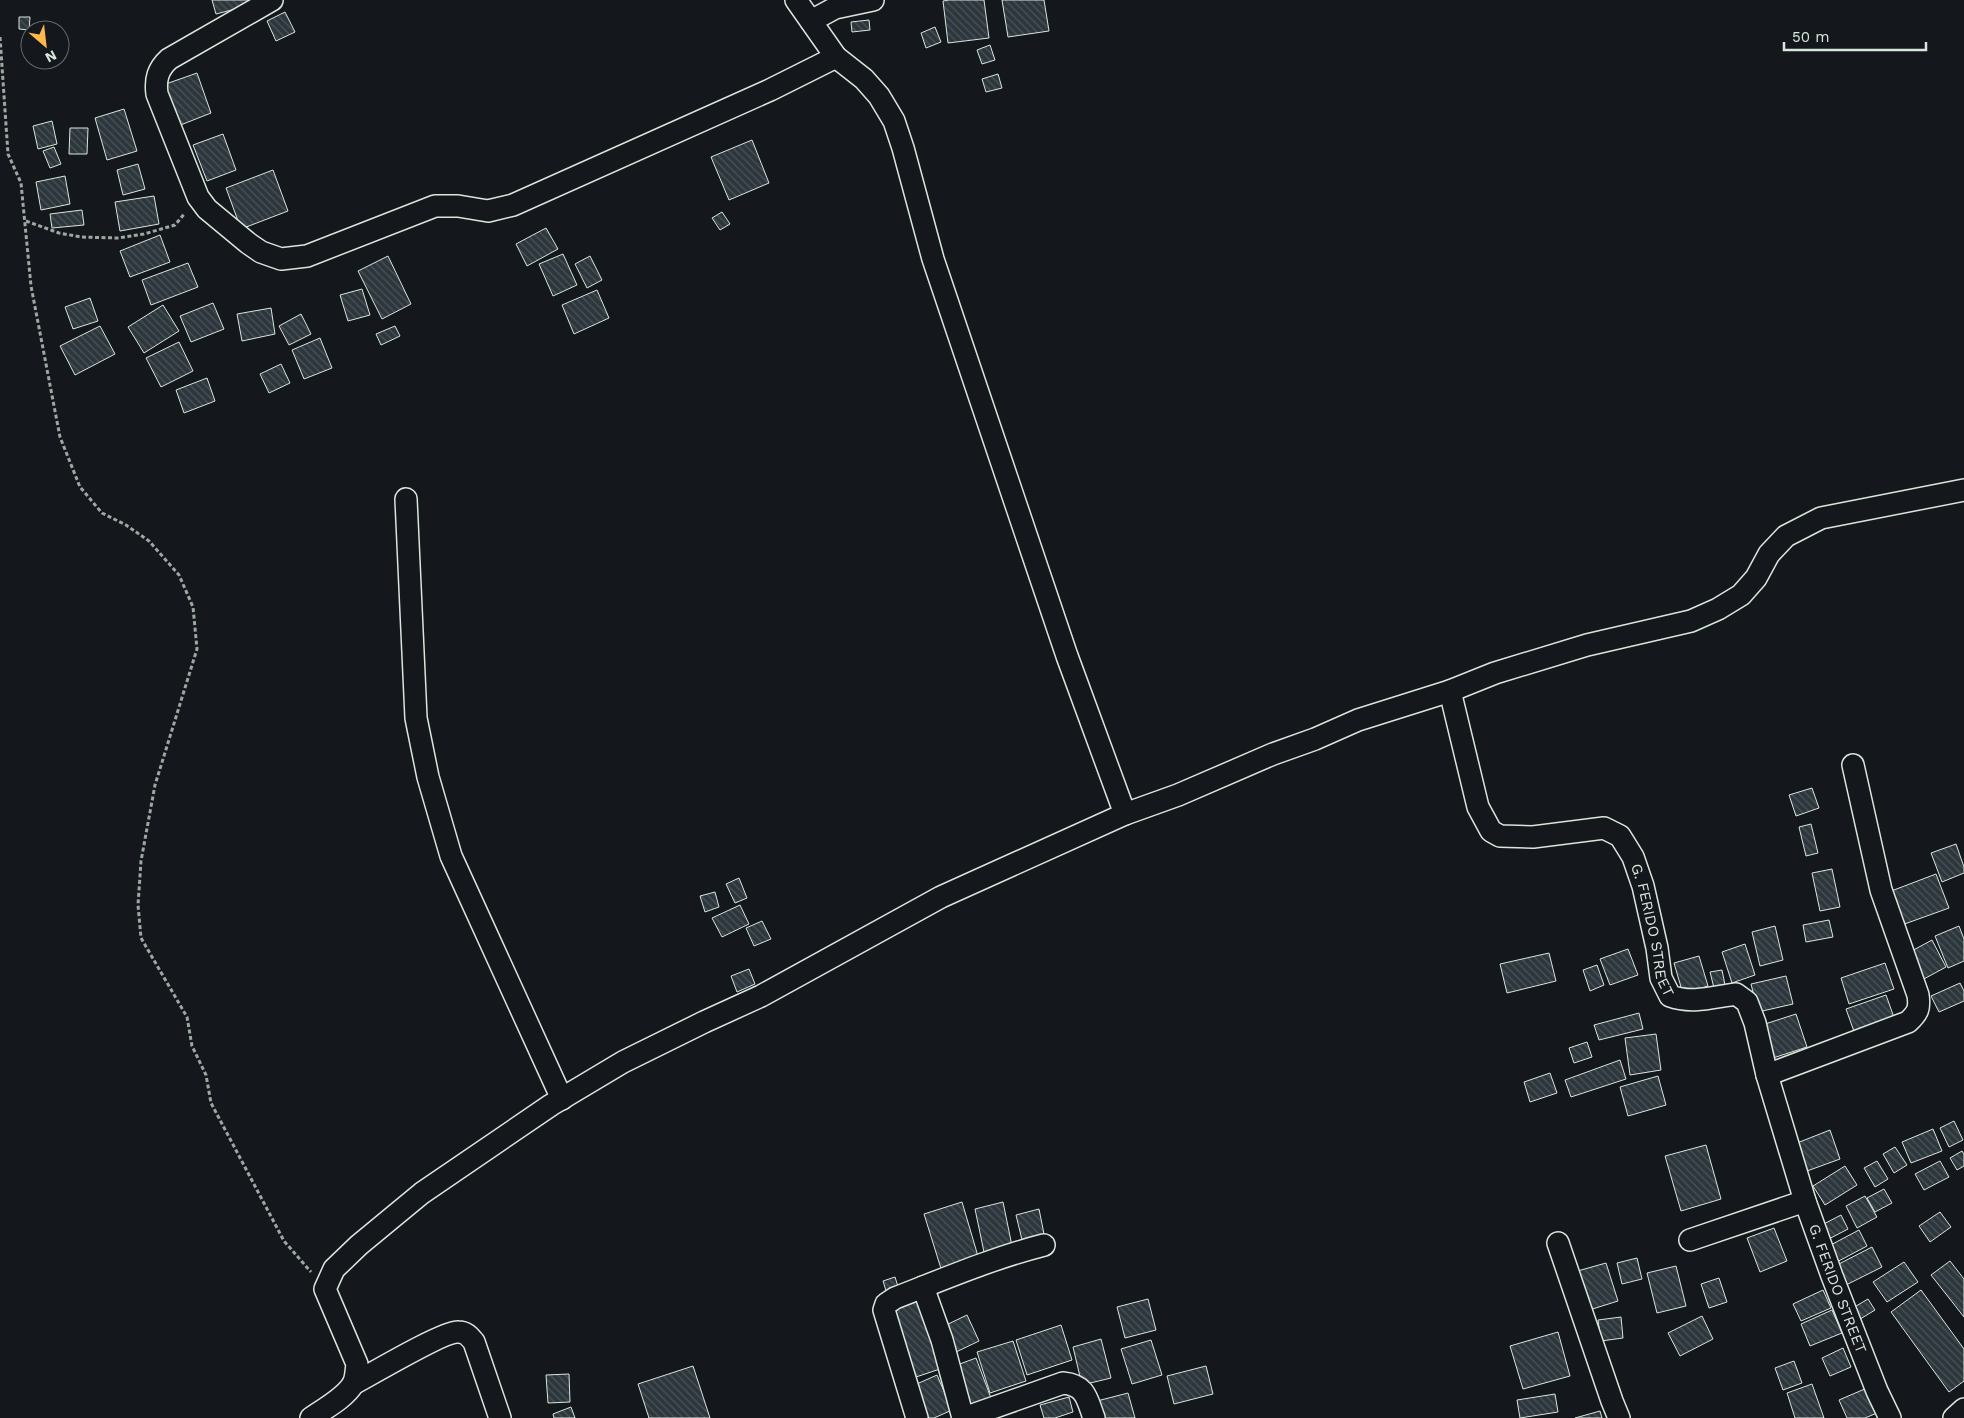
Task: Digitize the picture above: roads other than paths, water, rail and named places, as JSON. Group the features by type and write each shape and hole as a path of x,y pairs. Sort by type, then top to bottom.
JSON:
{"street":[{"path":"272,0 169,59 158,73 155,83 157,94 198,197 207,209 261,252 281,259 307,256 435,206 446,204 488,212 513,205 770,90 836,57"},
{"path":"796,0 836,57 864,79 894,121 933,259 1067,656 1125,814"},
{"path":"811,21 835,8 873,0"},
{"path":"353,1384 357,1364 324,1289 334,1270 359,1245 422,1194 562,1099 623,1062 762,996 942,897 1125,814 1178,795 1358,720 1450,691 1495,673 1578,648 1691,621 1718,609 1741,595 1756,578 1769,554 1786,536 1822,518 1964,490"},
{"path":"406,499 416,718 428,777 452,856 562,1099"},
{"name":"G. FERIDO STREET","path":"1450,691 1478,807 1491,831 1500,836 1533,837 1604,828 1620,836 1632,857 1643,886 1657,948 1661,978 1670,996 1681,1000 1694,1001 1736,994 1747,1002 1755,1022 1768,1075 1805,1201 1877,1391 1890,1418"},
{"path":"1768,1075 1908,1022 1917,1013 1920,1005 1881,890 1853,764"},
{"path":"1690,1240 1805,1201"},
{"path":"1558,1243 1612,1401 1620,1418"},
{"path":"917,1418 884,1310 886,1304 895,1298 923,1287 1020,1251 1044,1245"},
{"path":"923,1287 942,1340 964,1418 1063,1383 1078,1386 1084,1393 1094,1418"},
{"path":"311,1418 346,1393 353,1384 440,1337 457,1332 467,1334 474,1342 500,1418"},
{"path":"1954,1418 1964,1409"}]}
